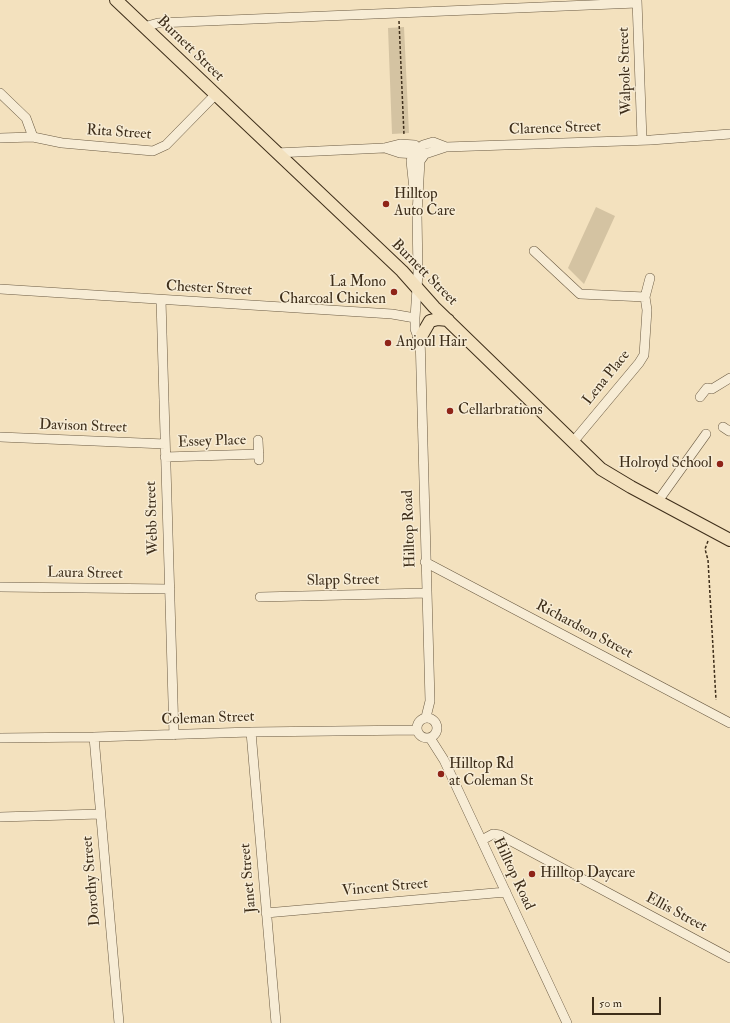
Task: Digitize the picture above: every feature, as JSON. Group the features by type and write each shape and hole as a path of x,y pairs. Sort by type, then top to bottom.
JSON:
{"main road":[{"name":"Burnett Street","path":"116,0 402,271 448,320 601,469 730,540"},
{"path":"419,340 430,321 438,319 448,320"}],"street":[{"path":"144,27 158,23 637,2"},
{"name":"Walpole Street","path":"637,2 642,140"},
{"path":"0,93 26,118 33,138"},
{"name":"Rita Street","path":"0,138 33,138 62,143 157,150 166,145 215,95"},
{"name":"Clarence Street","path":"421,152 422,145 432,142 446,146 642,140 730,134"},
{"path":"276,153 384,148 400,144 414,145 421,152"},
{"name":"Hilltop Road","path":"419,340 415,329 415,318 417,288 417,214 421,152"},
{"path":"534,251 580,294 645,297"},
{"name":"Lena Place","path":"573,442 644,355 647,310 645,297 650,278"},
{"name":"Hilltop Road","path":"417,288 421,308 419,340 430,701 426,717"},
{"name":"Chester Street","path":"0,289 392,314 415,318"},
{"name":"Webb Street","path":"161,300 174,734"},
{"path":"700,397 708,388 712,389 730,378"},
{"path":"658,501 706,434"},
{"name":"Davison Street","path":"0,438 165,444"},
{"name":"Essey Place","path":"165,457 259,457 258,440"},
{"name":"Richardson Street","path":"425,562 730,723"},
{"name":"Laura Street","path":"0,587 170,589"},
{"name":"Slapp Street","path":"260,597 426,593"},
{"path":"426,717 433,719 437,725 437,730 430,738 423,737 417,730 420,720 426,717"},
{"name":"Coleman Street","path":"0,738 94,737 250,732 417,730"},
{"name":"Janet Street","path":"250,732 276,1023"},
{"name":"Dorothy Street","path":"94,737 119,1023"},
{"name":"Hilltop Road","path":"430,738 444,760 567,1023"},
{"path":"0,817 100,814"},
{"name":"Ellis Street","path":"482,840 493,834 500,834 730,958"},
{"name":"Vincent Street","path":"266,913 506,892"}],"path":[{"path":"399,13 404,135"},
{"path":"708,540 705,549 708,560 716,700"}],"shaded area":[{"path":"404,27 409,133 392,134 388,28"},
{"path":"596,207 615,216 584,284 568,268"}],"place":[{"name":"Hilltop Auto Care","path":"386,204"},
{"name":"La Mono Charcoal Chicken","path":"394,292"},
{"name":"Anjoul Hair","path":"388,343"},
{"name":"Cellarbrations","path":"450,411"},
{"name":"Holroyd School","path":"720,464"},
{"name":"Hilltop Rd at Coleman St","path":"441,774"},
{"name":"Hilltop Daycare","path":"532,874"}]}
